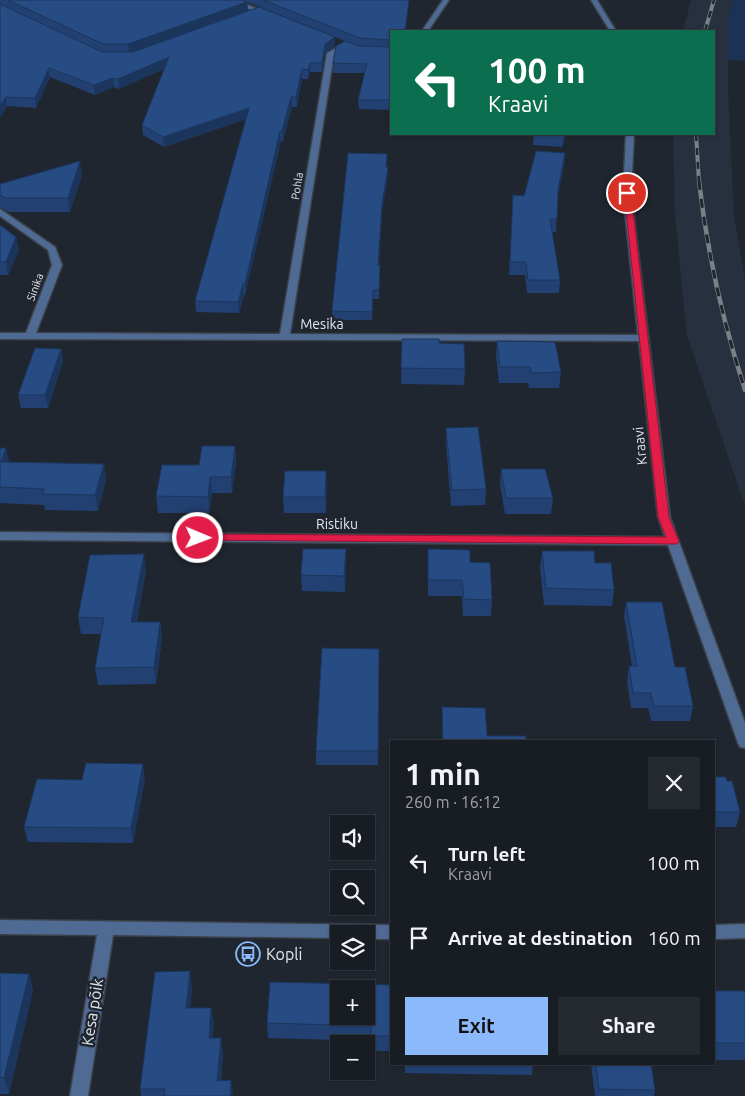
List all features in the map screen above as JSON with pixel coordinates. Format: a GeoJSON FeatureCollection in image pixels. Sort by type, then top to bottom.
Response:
{"type":"FeatureCollection","features":[{"type":"Feature","properties":{"kind":"street"},"geometry":{"type":"LineString","coordinates":[[231,0],[277,18]]}},
{"type":"Feature","properties":{"kind":"street"},"geometry":{"type":"LineString","coordinates":[[426,30],[446,0]]}},
{"type":"Feature","properties":{"kind":"street"},"geometry":{"type":"LineString","coordinates":[[594,0],[612,30]]}},
{"type":"Feature","properties":{"kind":"street"},"geometry":{"type":"LineString","coordinates":[[251,15],[260,12]]}},
{"type":"Feature","properties":{"kind":"street","name":"Pohla"},"geometry":{"type":"LineString","coordinates":[[284,338],[331,53],[344,45]]}},
{"type":"Feature","properties":{"kind":"street","name":"Kraavi"},"geometry":{"type":"LineString","coordinates":[[630,135],[627,193],[664,517],[745,743]]}},
{"type":"Feature","properties":{"kind":"street","name":"Sinika"},"geometry":{"type":"LineString","coordinates":[[0,212],[52,249],[57,265],[30,336]]}},
{"type":"Feature","properties":{"kind":"street","name":"Mesika"},"geometry":{"type":"LineString","coordinates":[[0,336],[643,338]]}},
{"type":"Feature","properties":{"kind":"street","name":"Ristiku"},"geometry":{"type":"LineString","coordinates":[[0,536],[674,541]]}},
{"type":"Feature","properties":{"kind":"street"},"geometry":{"type":"LineString","coordinates":[[0,927],[390,932]]}},
{"type":"Feature","properties":{"kind":"street","name":"Kesa põik"},"geometry":{"type":"LineString","coordinates":[[79,1096],[106,928]]}},
{"type":"Feature","properties":{"kind":"street"},"geometry":{"type":"LineString","coordinates":[[715,932],[745,931]]}},
{"type":"Feature","properties":{"kind":"shaded area"},"geometry":{"type":"Polygon","coordinates":[[[691,0],[734,0],[728,16],[728,91],[734,216],[745,278],[745,506],[687,336],[675,215],[673,135],[715,135],[715,30],[683,30],[691,0]]]}},
{"type":"Feature","properties":{"kind":"shaded area"},"geometry":{"type":"Polygon","coordinates":[[[734,0],[745,0],[745,61],[728,60],[728,16],[734,0]]]}},
{"type":"Feature","properties":{"kind":"building"},"geometry":{"type":"Polygon","coordinates":[[[8,0],[243,0],[247,2],[128,44],[103,44],[8,0]]]}},
{"type":"Feature","properties":{"kind":"building"},"geometry":{"type":"Polygon","coordinates":[[[263,0],[409,0],[405,30],[390,30],[390,40],[360,38],[263,0]]]}},
{"type":"Feature","properties":{"kind":"building"},"geometry":{"type":"Polygon","coordinates":[[[0,4],[102,52],[133,52],[259,7],[335,37],[325,44],[322,63],[310,63],[308,70],[302,69],[296,97],[291,97],[282,131],[280,131],[245,284],[243,284],[238,302],[195,301],[249,108],[163,137],[142,125],[169,57],[118,79],[113,78],[94,85],[49,68],[35,98],[6,97],[0,106],[0,4]]]}},
{"type":"Feature","properties":{"kind":"building"},"geometry":{"type":"Polygon","coordinates":[[[345,41],[359,46],[390,47],[390,100],[358,100],[367,64],[333,63],[336,46],[345,41]]]}},
{"type":"Feature","properties":{"kind":"building"},"geometry":{"type":"Polygon","coordinates":[[[536,151],[565,153],[558,190],[557,219],[550,219],[560,280],[528,280],[526,262],[510,262],[513,195],[524,196],[536,151]]]}},
{"type":"Feature","properties":{"kind":"building"},"geometry":{"type":"Polygon","coordinates":[[[348,153],[387,154],[386,167],[388,167],[382,204],[378,265],[380,265],[379,290],[373,290],[372,312],[332,311],[348,153]]]}},
{"type":"Feature","properties":{"kind":"building"},"geometry":{"type":"Polygon","coordinates":[[[80,161],[68,198],[6,198],[0,195],[0,184],[80,161]]]}},
{"type":"Feature","properties":{"kind":"building"},"geometry":{"type":"Polygon","coordinates":[[[0,225],[16,237],[6,262],[0,262],[0,225]]]}},
{"type":"Feature","properties":{"kind":"building"},"geometry":{"type":"Polygon","coordinates":[[[402,339],[439,339],[439,343],[464,344],[465,369],[401,368],[402,339]]]}},
{"type":"Feature","properties":{"kind":"building"},"geometry":{"type":"Polygon","coordinates":[[[497,341],[555,342],[561,372],[531,373],[530,367],[500,367],[497,341]]]}},
{"type":"Feature","properties":{"kind":"building"},"geometry":{"type":"Polygon","coordinates":[[[35,348],[61,349],[45,395],[18,395],[35,348]]]}},
{"type":"Feature","properties":{"kind":"building"},"geometry":{"type":"Polygon","coordinates":[[[478,427],[486,489],[452,490],[446,428],[478,427]]]}},
{"type":"Feature","properties":{"kind":"building"},"geometry":{"type":"Polygon","coordinates":[[[202,446],[235,446],[231,477],[210,477],[208,497],[156,496],[162,465],[199,465],[202,446]]]}},
{"type":"Feature","properties":{"kind":"building"},"geometry":{"type":"Polygon","coordinates":[[[0,448],[6,448],[1,462],[104,464],[95,495],[42,494],[44,489],[0,487],[0,448]]]}},
{"type":"Feature","properties":{"kind":"building"},"geometry":{"type":"Polygon","coordinates":[[[501,469],[545,469],[553,498],[506,498],[501,469]]]}},
{"type":"Feature","properties":{"kind":"building"},"geometry":{"type":"Polygon","coordinates":[[[285,471],[326,471],[325,497],[283,497],[285,471]]]}},
{"type":"Feature","properties":{"kind":"building"},"geometry":{"type":"Polygon","coordinates":[[[303,549],[346,549],[344,576],[301,575],[303,549]]]}},
{"type":"Feature","properties":{"kind":"building"},"geometry":{"type":"Polygon","coordinates":[[[428,549],[470,550],[470,562],[490,563],[492,600],[464,599],[462,580],[428,580],[428,549]]]}},
{"type":"Feature","properties":{"kind":"building"},"geometry":{"type":"Polygon","coordinates":[[[542,551],[594,551],[595,563],[611,563],[614,590],[546,588],[542,551]]]}},
{"type":"Feature","properties":{"kind":"building"},"geometry":{"type":"Polygon","coordinates":[[[144,554],[131,622],[160,622],[154,667],[95,668],[104,618],[78,617],[90,555],[144,554]]]}},
{"type":"Feature","properties":{"kind":"building"},"geometry":{"type":"Polygon","coordinates":[[[626,602],[662,602],[675,667],[685,667],[693,706],[654,706],[651,693],[633,693],[629,666],[637,666],[626,602]]]}},
{"type":"Feature","properties":{"kind":"building"},"geometry":{"type":"Polygon","coordinates":[[[322,648],[379,649],[378,751],[316,751],[322,648]]]}},
{"type":"Feature","properties":{"kind":"building"},"geometry":{"type":"Polygon","coordinates":[[[442,707],[485,708],[487,736],[526,736],[526,740],[443,740],[442,707]]]}},
{"type":"Feature","properties":{"kind":"building"},"geometry":{"type":"Polygon","coordinates":[[[86,763],[143,764],[131,828],[24,827],[37,779],[82,780],[86,763]]]}},
{"type":"Feature","properties":{"kind":"building"},"geometry":{"type":"Polygon","coordinates":[[[715,777],[726,777],[727,781],[732,781],[740,812],[715,812],[715,777]]]}},
{"type":"Feature","properties":{"kind":"building"},"geometry":{"type":"Polygon","coordinates":[[[190,971],[186,1008],[211,1008],[209,1038],[221,1038],[217,1081],[231,1080],[230,1096],[164,1096],[165,1089],[140,1089],[155,972],[190,971]]]}},
{"type":"Feature","properties":{"kind":"building"},"geometry":{"type":"Polygon","coordinates":[[[0,973],[29,974],[4,1078],[0,1077],[0,973]]]}},
{"type":"Feature","properties":{"kind":"building"},"geometry":{"type":"Polygon","coordinates":[[[270,982],[330,983],[330,1025],[267,1023],[270,982]]]}},
{"type":"Feature","properties":{"kind":"building"},"geometry":{"type":"Polygon","coordinates":[[[375,985],[390,985],[390,1036],[371,1035],[371,1026],[336,1025],[375,1025],[375,985]]]}},
{"type":"Feature","properties":{"kind":"building"},"geometry":{"type":"Polygon","coordinates":[[[715,991],[745,991],[745,1043],[715,1043],[715,991]]]}},
{"type":"Feature","properties":{"kind":"building"},"geometry":{"type":"Polygon","coordinates":[[[596,1065],[651,1065],[655,1090],[599,1089],[596,1065]]]}},
{"type":"Feature","properties":{"kind":"railway"},"geometry":{"type":"LineString","coordinates":[[705,30],[714,0]]}},
{"type":"Feature","properties":{"kind":"railway"},"geometry":{"type":"LineString","coordinates":[[696,135],[699,182]]}},
{"type":"Feature","properties":{"kind":"railway"},"geometry":{"type":"LineString","coordinates":[[699,181],[706,234],[717,287],[745,390]]}},
{"type":"Feature","properties":{"kind":"place","name":"Kopli"},"geometry":{"type":"Point","coordinates":[248,954]}},
{"type":"Feature","properties":{"kind":"route"},"geometry":{"type":"LineString","coordinates":[[198,538],[674,541],[664,517],[627,193]]}}]}
